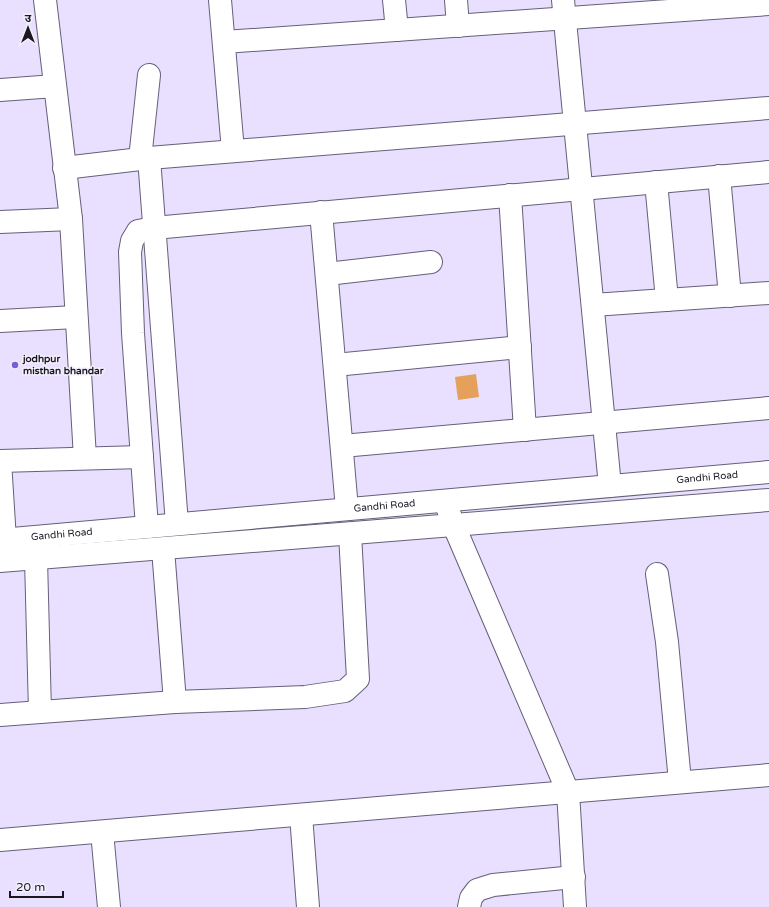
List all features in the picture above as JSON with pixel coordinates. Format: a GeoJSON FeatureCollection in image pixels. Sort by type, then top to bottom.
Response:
{"type":"FeatureCollection","features":[{"type":"Feature","properties":{"kind":"street"},"geometry":{"type":"LineString","coordinates":[[44,0],[71,219],[85,458]]}},
{"type":"Feature","properties":{"kind":"street"},"geometry":{"type":"LineString","coordinates":[[220,0],[232,151]]}},
{"type":"Feature","properties":{"kind":"street"},"geometry":{"type":"LineString","coordinates":[[394,0],[397,30]]}},
{"type":"Feature","properties":{"kind":"street"},"geometry":{"type":"LineString","coordinates":[[456,0],[458,26]]}},
{"type":"Feature","properties":{"kind":"street"},"geometry":{"type":"LineString","coordinates":[[224,42],[458,26],[564,9],[769,4]]}},
{"type":"Feature","properties":{"kind":"street"},"geometry":{"type":"LineString","coordinates":[[564,9],[610,486]]}},
{"type":"Feature","properties":{"kind":"street"},"geometry":{"type":"LineString","coordinates":[[149,75],[145,158],[154,228],[177,524]]}},
{"type":"Feature","properties":{"kind":"street"},"geometry":{"type":"LineString","coordinates":[[0,90],[54,86]]}},
{"type":"Feature","properties":{"kind":"street"},"geometry":{"type":"LineString","coordinates":[[64,168],[145,158],[769,108]]}},
{"type":"Feature","properties":{"kind":"street"},"geometry":{"type":"LineString","coordinates":[[147,527],[133,333],[130,252],[132,241],[138,231],[142,229],[321,212],[769,172]]}},
{"type":"Feature","properties":{"kind":"street"},"geometry":{"type":"LineString","coordinates":[[719,176],[730,296]]}},
{"type":"Feature","properties":{"kind":"street"},"geometry":{"type":"LineString","coordinates":[[656,182],[667,300]]}},
{"type":"Feature","properties":{"kind":"street"},"geometry":{"type":"LineString","coordinates":[[510,195],[525,430]]}},
{"type":"Feature","properties":{"kind":"street"},"geometry":{"type":"LineString","coordinates":[[321,212],[347,509]]}},
{"type":"Feature","properties":{"kind":"street"},"geometry":{"type":"LineString","coordinates":[[0,222],[71,219]]}},
{"type":"Feature","properties":{"kind":"street"},"geometry":{"type":"LineString","coordinates":[[327,274],[431,262]]}},
{"type":"Feature","properties":{"kind":"street"},"geometry":{"type":"LineString","coordinates":[[592,305],[769,293]]}},
{"type":"Feature","properties":{"kind":"street"},"geometry":{"type":"LineString","coordinates":[[0,321],[76,317]]}},
{"type":"Feature","properties":{"kind":"street"},"geometry":{"type":"LineString","coordinates":[[335,365],[520,347]]}},
{"type":"Feature","properties":{"kind":"street"},"geometry":{"type":"LineString","coordinates":[[342,446],[769,408]]}},
{"type":"Feature","properties":{"kind":"street"},"geometry":{"type":"LineString","coordinates":[[2,540],[0,461],[142,457]]}},
{"type":"Feature","properties":{"kind":"street","name":"Gandhi Road"},"geometry":{"type":"LineString","coordinates":[[2,540],[769,472]]}},
{"type":"Feature","properties":{"kind":"street"},"geometry":{"type":"LineString","coordinates":[[445,500],[454,526],[568,792],[575,907]]}},
{"type":"Feature","properties":{"kind":"street"},"geometry":{"type":"LineString","coordinates":[[0,562],[769,500]]}},
{"type":"Feature","properties":{"kind":"street"},"geometry":{"type":"LineString","coordinates":[[0,715],[175,702],[306,697],[345,691],[358,680],[350,534]]}},
{"type":"Feature","properties":{"kind":"street"},"geometry":{"type":"LineString","coordinates":[[162,549],[175,702]]}},
{"type":"Feature","properties":{"kind":"street"},"geometry":{"type":"LineString","coordinates":[[36,559],[40,712]]}},
{"type":"Feature","properties":{"kind":"street"},"geometry":{"type":"LineString","coordinates":[[657,574],[667,642],[680,782]]}},
{"type":"Feature","properties":{"kind":"street"},"geometry":{"type":"LineString","coordinates":[[0,840],[769,774]]}},
{"type":"Feature","properties":{"kind":"street"},"geometry":{"type":"LineString","coordinates":[[301,815],[308,907]]}},
{"type":"Feature","properties":{"kind":"street"},"geometry":{"type":"LineString","coordinates":[[102,832],[109,907]]}},
{"type":"Feature","properties":{"kind":"street"},"geometry":{"type":"LineString","coordinates":[[469,907],[471,898],[476,890],[493,884],[574,877]]}},
{"type":"Feature","properties":{"kind":"building"},"geometry":{"type":"Polygon","coordinates":[[[476,374],[479,397],[458,400],[455,377],[476,374]]]}},
{"type":"Feature","properties":{"kind":"place","name":"jodhpur misthan bhandar"},"geometry":{"type":"Point","coordinates":[15,365]}}]}
